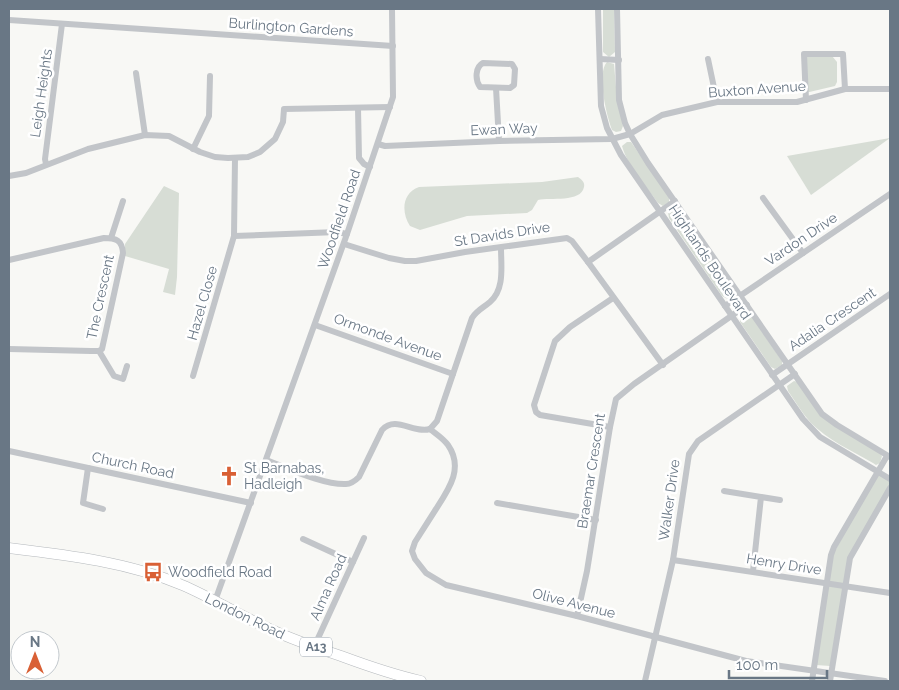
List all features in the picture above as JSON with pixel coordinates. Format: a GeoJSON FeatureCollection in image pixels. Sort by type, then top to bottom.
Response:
{"type":"FeatureCollection","features":[{"type":"Feature","properties":{"kind":"main road","name":"London Road"},"geometry":{"type":"LineString","coordinates":[[9,548],[101,562],[143,571],[182,585],[269,629],[314,647],[383,671],[421,681]]}},
{"type":"Feature","properties":{"kind":"street","name":"Woodfield Road"},"geometry":{"type":"LineString","coordinates":[[215,601],[344,244],[393,97],[392,9]]}},
{"type":"Feature","properties":{"kind":"street","name":"Highlands Boulevard"},"geometry":{"type":"LineString","coordinates":[[598,9],[601,106],[612,140],[803,419],[820,437],[890,479]]}},
{"type":"Feature","properties":{"kind":"street","name":"Highlands Boulevard"},"geometry":{"type":"LineString","coordinates":[[618,9],[619,100],[630,134],[822,414],[889,456]]}},
{"type":"Feature","properties":{"kind":"street","name":"Burlington Gardens"},"geometry":{"type":"LineString","coordinates":[[9,20],[393,46]]}},
{"type":"Feature","properties":{"kind":"street","name":"Leigh Heights"},"geometry":{"type":"LineString","coordinates":[[46,164],[45,159],[62,24]]}},
{"type":"Feature","properties":{"kind":"street"},"geometry":{"type":"LineString","coordinates":[[806,100],[804,54],[843,54],[845,89]]}},
{"type":"Feature","properties":{"kind":"street"},"geometry":{"type":"LineString","coordinates":[[600,59],[619,60]]}},
{"type":"Feature","properties":{"kind":"street"},"geometry":{"type":"LineString","coordinates":[[708,59],[717,102]]}},
{"type":"Feature","properties":{"kind":"street"},"geometry":{"type":"LineString","coordinates":[[483,63],[512,64],[515,69],[514,85],[510,88],[496,88],[481,88],[479,86],[477,83],[477,67],[483,63]]}},
{"type":"Feature","properties":{"kind":"street"},"geometry":{"type":"LineString","coordinates":[[136,73],[145,135]]}},
{"type":"Feature","properties":{"kind":"street"},"geometry":{"type":"LineString","coordinates":[[193,148],[208,116],[210,76]]}},
{"type":"Feature","properties":{"kind":"street"},"geometry":{"type":"LineString","coordinates":[[496,88],[499,141]]}},
{"type":"Feature","properties":{"kind":"street","name":"Buxton Avenue"},"geometry":{"type":"LineString","coordinates":[[630,134],[662,115],[717,102],[798,102],[845,89],[890,89]]}},
{"type":"Feature","properties":{"kind":"street"},"geometry":{"type":"LineString","coordinates":[[9,176],[26,173],[88,149],[145,135],[169,136],[193,148],[216,156],[235,158],[254,155],[270,144],[281,128],[284,109],[390,107]]}},
{"type":"Feature","properties":{"kind":"street"},"geometry":{"type":"LineString","coordinates":[[358,108],[359,158],[370,167]]}},
{"type":"Feature","properties":{"kind":"street","name":"Ewan Way"},"geometry":{"type":"LineString","coordinates":[[378,144],[385,146],[499,141],[612,140],[630,134]]}},
{"type":"Feature","properties":{"kind":"street","name":"Hazel Close"},"geometry":{"type":"LineString","coordinates":[[193,376],[234,236],[235,158]]}},
{"type":"Feature","properties":{"kind":"street","name":"Vardon Drive"},"geometry":{"type":"LineString","coordinates":[[725,306],[890,194]]}},
{"type":"Feature","properties":{"kind":"street"},"geometry":{"type":"LineString","coordinates":[[763,198],[803,252]]}},
{"type":"Feature","properties":{"kind":"street"},"geometry":{"type":"LineString","coordinates":[[111,238],[123,201]]}},
{"type":"Feature","properties":{"kind":"street"},"geometry":{"type":"LineString","coordinates":[[588,262],[675,201]]}},
{"type":"Feature","properties":{"kind":"street"},"geometry":{"type":"LineString","coordinates":[[234,236],[337,232],[347,234]]}},
{"type":"Feature","properties":{"kind":"street","name":"St Davids Drive"},"geometry":{"type":"LineString","coordinates":[[344,244],[405,261],[422,260],[563,237],[572,241],[663,365]]}},
{"type":"Feature","properties":{"kind":"street","name":"The Crescent"},"geometry":{"type":"LineString","coordinates":[[9,260],[104,238],[116,239],[121,242],[123,252],[100,351],[9,349]]}},
{"type":"Feature","properties":{"kind":"street"},"geometry":{"type":"LineString","coordinates":[[266,460],[315,478],[348,484],[359,477],[382,430],[386,426],[394,423],[420,430],[430,429],[437,421],[472,318],[500,290],[501,248]]}},
{"type":"Feature","properties":{"kind":"street","name":"Adalia Crescent"},"geometry":{"type":"LineString","coordinates":[[772,375],[890,294]]}},
{"type":"Feature","properties":{"kind":"street"},"geometry":{"type":"LineString","coordinates":[[610,427],[540,415],[536,412],[534,405],[555,341],[570,327],[613,298]]}},
{"type":"Feature","properties":{"kind":"street","name":"Braemar Crescent"},"geometry":{"type":"LineString","coordinates":[[577,616],[588,571],[614,404],[620,394],[747,305]]}},
{"type":"Feature","properties":{"kind":"street","name":"Ormonde Avenue"},"geometry":{"type":"LineString","coordinates":[[315,324],[453,374]]}},
{"type":"Feature","properties":{"kind":"street"},"geometry":{"type":"LineString","coordinates":[[100,351],[114,376],[123,379],[127,366]]}},
{"type":"Feature","properties":{"kind":"street","name":"Walker Drive"},"geometry":{"type":"LineString","coordinates":[[645,681],[673,560],[686,464],[693,446],[795,374]]}},
{"type":"Feature","properties":{"kind":"street","name":"Olive Avenue"},"geometry":{"type":"LineString","coordinates":[[430,429],[448,444],[453,454],[455,470],[450,486],[413,547],[413,556],[421,568],[446,585],[656,636],[746,661],[885,681]]}},
{"type":"Feature","properties":{"kind":"street","name":"Church Road"},"geometry":{"type":"LineString","coordinates":[[9,451],[251,503]]}},
{"type":"Feature","properties":{"kind":"street"},"geometry":{"type":"LineString","coordinates":[[812,681],[829,564],[834,547],[889,456]]}},
{"type":"Feature","properties":{"kind":"street"},"geometry":{"type":"LineString","coordinates":[[88,468],[83,503],[103,509]]}},
{"type":"Feature","properties":{"kind":"street"},"geometry":{"type":"LineString","coordinates":[[830,681],[850,558],[890,488]]}},
{"type":"Feature","properties":{"kind":"street"},"geometry":{"type":"LineString","coordinates":[[724,491],[780,500]]}},
{"type":"Feature","properties":{"kind":"street"},"geometry":{"type":"LineString","coordinates":[[753,571],[761,497]]}},
{"type":"Feature","properties":{"kind":"street"},"geometry":{"type":"LineString","coordinates":[[497,503],[596,520]]}},
{"type":"Feature","properties":{"kind":"street","name":"Alma Road"},"geometry":{"type":"LineString","coordinates":[[314,647],[364,538]]}},
{"type":"Feature","properties":{"kind":"street"},"geometry":{"type":"LineString","coordinates":[[304,539],[353,562]]}},
{"type":"Feature","properties":{"kind":"street","name":"Henry Drive"},"geometry":{"type":"LineString","coordinates":[[673,560],[890,593]]}},
{"type":"Feature","properties":{"kind":"shaded area"},"geometry":{"type":"Polygon","coordinates":[[[603,9],[614,9],[615,52],[609,57],[603,52],[603,9]]]}},
{"type":"Feature","properties":{"kind":"shaded area"},"geometry":{"type":"Polygon","coordinates":[[[832,56],[837,62],[837,82],[835,86],[805,93],[806,57],[832,56]]]}},
{"type":"Feature","properties":{"kind":"shaded area"},"geometry":{"type":"Polygon","coordinates":[[[607,62],[614,64],[623,126],[621,131],[616,132],[612,130],[602,85],[602,76],[607,62]]]}},
{"type":"Feature","properties":{"kind":"shaded area"},"geometry":{"type":"Polygon","coordinates":[[[890,138],[811,195],[787,156],[890,138]]]}},
{"type":"Feature","properties":{"kind":"shaded area"},"geometry":{"type":"Polygon","coordinates":[[[627,142],[631,142],[669,197],[669,202],[663,206],[658,203],[628,161],[622,146],[627,142]]]}},
{"type":"Feature","properties":{"kind":"shaded area"},"geometry":{"type":"Polygon","coordinates":[[[578,177],[583,181],[584,187],[582,192],[571,197],[538,200],[532,210],[527,213],[467,216],[420,230],[410,226],[405,215],[406,198],[413,190],[419,187],[542,182],[578,177]]]}},
{"type":"Feature","properties":{"kind":"shaded area"},"geometry":{"type":"Polygon","coordinates":[[[164,186],[179,193],[175,295],[163,292],[169,269],[125,256],[125,244],[164,186]]]}},
{"type":"Feature","properties":{"kind":"shaded area"},"geometry":{"type":"Polygon","coordinates":[[[672,208],[679,211],[735,291],[734,297],[728,299],[722,296],[669,218],[668,212],[672,208]]]}},
{"type":"Feature","properties":{"kind":"shaded area"},"geometry":{"type":"Polygon","coordinates":[[[746,312],[750,314],[782,361],[782,365],[775,369],[771,367],[740,322],[740,315],[746,312]]]}},
{"type":"Feature","properties":{"kind":"shaded area"},"geometry":{"type":"Polygon","coordinates":[[[794,381],[798,382],[819,414],[880,453],[882,456],[880,463],[876,465],[840,445],[811,423],[788,391],[787,386],[794,381]]]}},
{"type":"Feature","properties":{"kind":"shaded area"},"geometry":{"type":"Polygon","coordinates":[[[879,472],[890,478],[890,486],[853,551],[830,666],[816,665],[832,556],[879,472]]]}},
{"type":"Feature","properties":{"kind":"place","name":"St Barnabas, Hadleigh"},"geometry":{"type":"Point","coordinates":[229,476]}},
{"type":"Feature","properties":{"kind":"place","name":"Woodfield Road"},"geometry":{"type":"Point","coordinates":[153,572]}}]}
